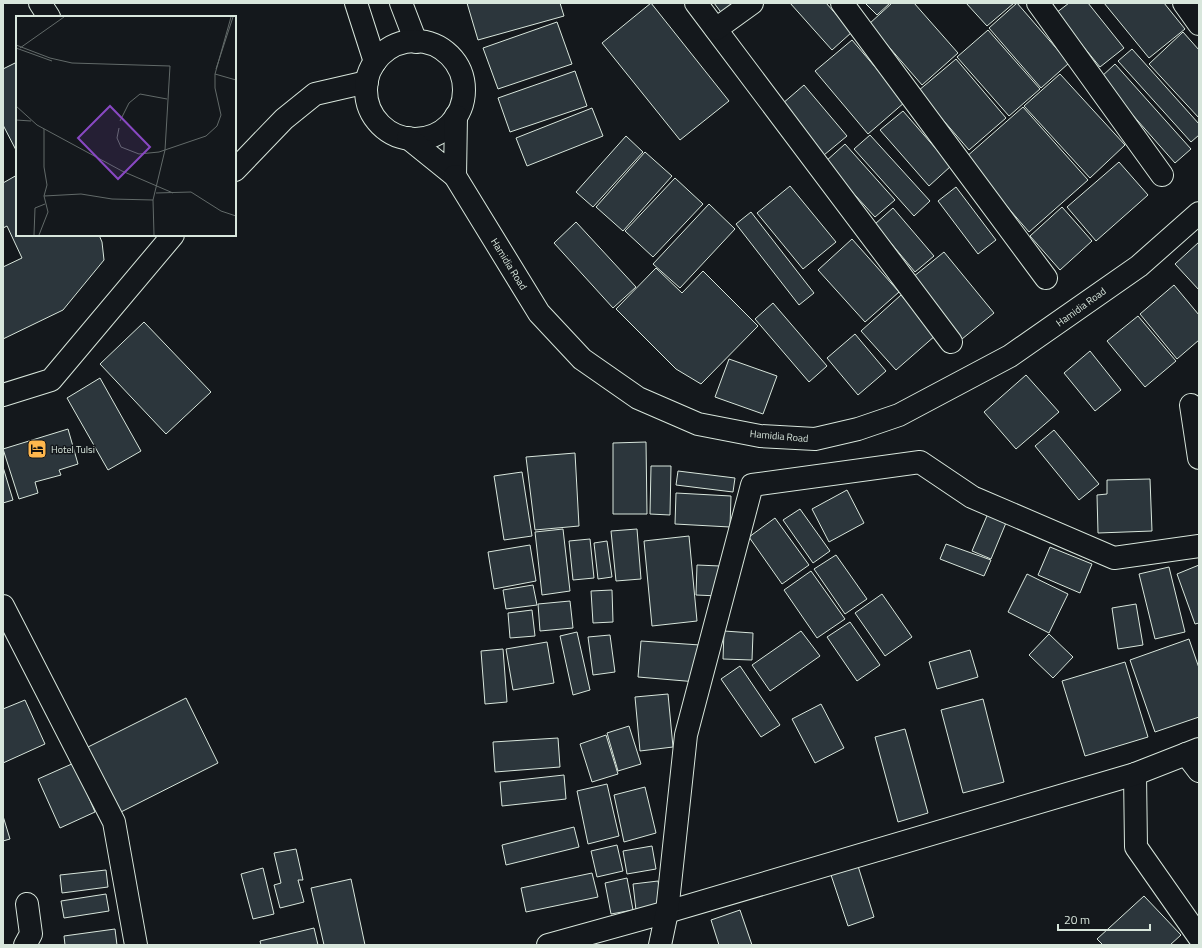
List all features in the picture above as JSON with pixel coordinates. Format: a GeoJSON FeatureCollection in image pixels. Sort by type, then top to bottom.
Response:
{"type":"FeatureCollection","features":[{"type":"Feature","properties":{"kind":"street"},"geometry":{"type":"LineString","coordinates":[[40,3],[48,16]]}},
{"type":"Feature","properties":{"kind":"street"},"geometry":{"type":"LineString","coordinates":[[356,3],[375,62]]}},
{"type":"Feature","properties":{"kind":"street"},"geometry":{"type":"LineString","coordinates":[[401,3],[416,42]]}},
{"type":"Feature","properties":{"kind":"street"},"geometry":{"type":"LineString","coordinates":[[696,3],[952,342]]}},
{"type":"Feature","properties":{"kind":"street"},"geometry":{"type":"LineString","coordinates":[[716,30],[752,3]]}},
{"type":"Feature","properties":{"kind":"street"},"geometry":{"type":"LineString","coordinates":[[842,3],[1046,278]]}},
{"type":"Feature","properties":{"kind":"street"},"geometry":{"type":"LineString","coordinates":[[1184,3],[1199,24]]}},
{"type":"Feature","properties":{"kind":"street"},"geometry":{"type":"LineString","coordinates":[[1039,4],[1162,175]]}},
{"type":"Feature","properties":{"kind":"street"},"geometry":{"type":"LineString","coordinates":[[428,42],[442,49],[453,59],[461,72],[464,87],[462,102],[456,116],[446,128],[433,136],[418,139],[408,138],[389,132],[379,123],[371,112],[366,99],[369,72],[375,62],[387,50],[399,44],[428,42]]}},
{"type":"Feature","properties":{"kind":"street"},"geometry":{"type":"LineString","coordinates":[[236,169],[284,119],[315,94],[367,82]]}},
{"type":"Feature","properties":{"kind":"street"},"geometry":{"type":"LineString","coordinates":[[455,176],[456,116]]}},
{"type":"Feature","properties":{"kind":"street"},"geometry":{"type":"LineString","coordinates":[[408,138],[455,176]]}},
{"type":"Feature","properties":{"kind":"street","name":"Hamidia Road"},"geometry":{"type":"LineString","coordinates":[[455,176],[539,313],[582,359],[638,398],[698,424],[760,436],[815,439],[858,429],[899,415],[1010,356],[1139,266],[1199,213]]}},
{"type":"Feature","properties":{"kind":"street"},"geometry":{"type":"LineString","coordinates":[[3,395],[51,380],[172,236]]}},
{"type":"Feature","properties":{"kind":"street"},"geometry":{"type":"LineString","coordinates":[[1191,405],[1199,458]]}},
{"type":"Feature","properties":{"kind":"street"},"geometry":{"type":"LineString","coordinates":[[660,945],[667,912],[686,735],[752,485],[920,462],[972,497],[1114,558],[1199,546]]}},
{"type":"Feature","properties":{"kind":"street"},"geometry":{"type":"LineString","coordinates":[[3,606],[114,822],[136,945]]}},
{"type":"Feature","properties":{"kind":"street"},"geometry":{"type":"LineString","coordinates":[[548,945],[667,912],[1134,774],[1195,758]]}},
{"type":"Feature","properties":{"kind":"street"},"geometry":{"type":"LineString","coordinates":[[1134,774],[1136,847],[1199,937]]}},
{"type":"Feature","properties":{"kind":"street"},"geometry":{"type":"LineString","coordinates":[[25,945],[31,934],[27,904]]}},
{"type":"Feature","properties":{"kind":"building"},"geometry":{"type":"Polygon","coordinates":[[[467,3],[560,3],[564,16],[478,40],[467,3]]]}},
{"type":"Feature","properties":{"kind":"building"},"geometry":{"type":"Polygon","coordinates":[[[651,3],[729,101],[680,140],[602,43],[651,3]]]}},
{"type":"Feature","properties":{"kind":"building"},"geometry":{"type":"Polygon","coordinates":[[[714,3],[738,3],[723,15],[714,3]]]}},
{"type":"Feature","properties":{"kind":"building"},"geometry":{"type":"Polygon","coordinates":[[[790,3],[826,3],[852,32],[832,50],[790,3]]]}},
{"type":"Feature","properties":{"kind":"building"},"geometry":{"type":"Polygon","coordinates":[[[865,3],[890,3],[877,15],[865,3]]]}},
{"type":"Feature","properties":{"kind":"building"},"geometry":{"type":"Polygon","coordinates":[[[892,3],[914,3],[958,53],[922,85],[869,24],[892,3]]]}},
{"type":"Feature","properties":{"kind":"building"},"geometry":{"type":"Polygon","coordinates":[[[966,3],[1014,3],[987,26],[966,3]]]}},
{"type":"Feature","properties":{"kind":"building"},"geometry":{"type":"Polygon","coordinates":[[[1017,3],[1069,63],[1041,88],[989,28],[1017,3]]]}},
{"type":"Feature","properties":{"kind":"building"},"geometry":{"type":"Polygon","coordinates":[[[1069,3],[1088,3],[1124,48],[1100,67],[1056,13],[1069,3]]]}},
{"type":"Feature","properties":{"kind":"building"},"geometry":{"type":"Polygon","coordinates":[[[1104,3],[1164,3],[1185,29],[1149,58],[1104,3]]]}},
{"type":"Feature","properties":{"kind":"building"},"geometry":{"type":"Polygon","coordinates":[[[557,22],[572,64],[498,89],[483,48],[557,22]]]}},
{"type":"Feature","properties":{"kind":"building"},"geometry":{"type":"Polygon","coordinates":[[[988,30],[1040,89],[1009,116],[957,57],[988,30]]]}},
{"type":"Feature","properties":{"kind":"building"},"geometry":{"type":"Polygon","coordinates":[[[1183,32],[1199,50],[1199,118],[1149,64],[1183,32]]]}},
{"type":"Feature","properties":{"kind":"building"},"geometry":{"type":"Polygon","coordinates":[[[852,40],[905,102],[868,134],[815,71],[852,40]]]}},
{"type":"Feature","properties":{"kind":"building"},"geometry":{"type":"Polygon","coordinates":[[[1132,49],[1199,124],[1199,135],[1191,142],[1118,61],[1132,49]]]}},
{"type":"Feature","properties":{"kind":"building"},"geometry":{"type":"Polygon","coordinates":[[[956,59],[1006,118],[969,150],[918,91],[956,59]]]}},
{"type":"Feature","properties":{"kind":"building"},"geometry":{"type":"Polygon","coordinates":[[[15,63],[16,64],[16,150],[3,125],[3,69],[15,63]]]}},
{"type":"Feature","properties":{"kind":"building"},"geometry":{"type":"Polygon","coordinates":[[[1115,64],[1191,149],[1175,163],[1100,78],[1115,64]]]}},
{"type":"Feature","properties":{"kind":"building"},"geometry":{"type":"Polygon","coordinates":[[[575,71],[587,106],[510,132],[498,98],[575,71]]]}},
{"type":"Feature","properties":{"kind":"building"},"geometry":{"type":"Polygon","coordinates":[[[1060,74],[1125,145],[1090,178],[1024,106],[1060,74]]]}},
{"type":"Feature","properties":{"kind":"building"},"geometry":{"type":"Polygon","coordinates":[[[804,85],[847,136],[824,155],[782,104],[804,85]]]}},
{"type":"Feature","properties":{"kind":"building"},"geometry":{"type":"Polygon","coordinates":[[[1023,107],[1088,180],[1029,232],[965,158],[1023,107]]]}},
{"type":"Feature","properties":{"kind":"building"},"geometry":{"type":"Polygon","coordinates":[[[592,108],[603,136],[527,166],[516,138],[592,108]]]}},
{"type":"Feature","properties":{"kind":"building"},"geometry":{"type":"Polygon","coordinates":[[[903,111],[951,166],[929,186],[880,130],[903,111]]]}},
{"type":"Feature","properties":{"kind":"building"},"geometry":{"type":"Polygon","coordinates":[[[870,135],[930,201],[914,216],[854,149],[870,135]]]}},
{"type":"Feature","properties":{"kind":"building"},"geometry":{"type":"Polygon","coordinates":[[[626,136],[643,152],[593,207],[576,192],[626,136]]]}},
{"type":"Feature","properties":{"kind":"building"},"geometry":{"type":"Polygon","coordinates":[[[845,144],[895,200],[875,217],[825,162],[845,144]]]}},
{"type":"Feature","properties":{"kind":"building"},"geometry":{"type":"Polygon","coordinates":[[[645,152],[672,176],[623,231],[596,207],[645,152]]]}},
{"type":"Feature","properties":{"kind":"building"},"geometry":{"type":"Polygon","coordinates":[[[1119,162],[1148,195],[1096,241],[1067,207],[1119,162]]]}},
{"type":"Feature","properties":{"kind":"building"},"geometry":{"type":"Polygon","coordinates":[[[16,176],[16,236],[99,236],[102,242],[104,260],[63,310],[3,339],[3,267],[22,258],[7,226],[3,228],[3,183],[16,176]]]}},
{"type":"Feature","properties":{"kind":"building"},"geometry":{"type":"Polygon","coordinates":[[[675,178],[703,204],[653,257],[625,231],[675,178]]]}},
{"type":"Feature","properties":{"kind":"building"},"geometry":{"type":"Polygon","coordinates":[[[790,186],[836,242],[803,269],[757,213],[790,186]]]}},
{"type":"Feature","properties":{"kind":"building"},"geometry":{"type":"Polygon","coordinates":[[[956,187],[996,240],[978,254],[938,201],[956,187]]]}},
{"type":"Feature","properties":{"kind":"building"},"geometry":{"type":"Polygon","coordinates":[[[709,204],[735,229],[680,288],[653,264],[709,204]]]}},
{"type":"Feature","properties":{"kind":"building"},"geometry":{"type":"Polygon","coordinates":[[[1062,207],[1092,241],[1060,270],[1030,236],[1062,207]]]}},
{"type":"Feature","properties":{"kind":"building"},"geometry":{"type":"Polygon","coordinates":[[[893,208],[934,256],[915,272],[875,224],[893,208]]]}},
{"type":"Feature","properties":{"kind":"building"},"geometry":{"type":"Polygon","coordinates":[[[751,212],[814,293],[799,305],[736,224],[751,212]]]}},
{"type":"Feature","properties":{"kind":"building"},"geometry":{"type":"Polygon","coordinates":[[[576,222],[636,287],[613,308],[554,243],[576,222]]]}},
{"type":"Feature","properties":{"kind":"building"},"geometry":{"type":"Polygon","coordinates":[[[852,239],[899,292],[865,322],[818,270],[852,239]]]}},
{"type":"Feature","properties":{"kind":"building"},"geometry":{"type":"Polygon","coordinates":[[[1199,242],[1199,290],[1175,264],[1199,242]]]}},
{"type":"Feature","properties":{"kind":"building"},"geometry":{"type":"Polygon","coordinates":[[[944,252],[994,313],[962,339],[913,277],[944,252]]]}},
{"type":"Feature","properties":{"kind":"building"},"geometry":{"type":"Polygon","coordinates":[[[656,268],[682,293],[703,271],[758,326],[701,384],[676,369],[616,309],[656,268]]]}},
{"type":"Feature","properties":{"kind":"building"},"geometry":{"type":"Polygon","coordinates":[[[1174,285],[1199,315],[1199,340],[1177,359],[1140,314],[1174,285]]]}},
{"type":"Feature","properties":{"kind":"building"},"geometry":{"type":"Polygon","coordinates":[[[901,295],[936,335],[896,370],[861,331],[901,295]]]}},
{"type":"Feature","properties":{"kind":"building"},"geometry":{"type":"Polygon","coordinates":[[[773,303],[827,366],[809,382],[755,319],[773,303]]]}},
{"type":"Feature","properties":{"kind":"building"},"geometry":{"type":"Polygon","coordinates":[[[1138,316],[1176,361],[1145,387],[1107,341],[1138,316]]]}},
{"type":"Feature","properties":{"kind":"building"},"geometry":{"type":"Polygon","coordinates":[[[144,322],[211,392],[166,434],[100,364],[144,322]]]}},
{"type":"Feature","properties":{"kind":"building"},"geometry":{"type":"Polygon","coordinates":[[[855,334],[886,371],[858,395],[827,358],[855,334]]]}},
{"type":"Feature","properties":{"kind":"building"},"geometry":{"type":"Polygon","coordinates":[[[1090,351],[1121,390],[1095,411],[1064,373],[1090,351]]]}},
{"type":"Feature","properties":{"kind":"building"},"geometry":{"type":"Polygon","coordinates":[[[729,359],[777,376],[763,414],[715,397],[729,359]]]}},
{"type":"Feature","properties":{"kind":"building"},"geometry":{"type":"Polygon","coordinates":[[[1026,375],[1059,412],[1016,449],[984,412],[1026,375]]]}},
{"type":"Feature","properties":{"kind":"building"},"geometry":{"type":"Polygon","coordinates":[[[100,378],[141,451],[108,470],[67,398],[100,378]]]}},
{"type":"Feature","properties":{"kind":"building"},"geometry":{"type":"Polygon","coordinates":[[[68,429],[78,464],[59,470],[61,475],[35,482],[38,493],[19,499],[3,449],[68,429]]]}},
{"type":"Feature","properties":{"kind":"building"},"geometry":{"type":"Polygon","coordinates":[[[1054,430],[1099,484],[1079,500],[1035,446],[1054,430]]]}},
{"type":"Feature","properties":{"kind":"building"},"geometry":{"type":"Polygon","coordinates":[[[646,442],[647,514],[613,514],[613,443],[646,442]]]}},
{"type":"Feature","properties":{"kind":"building"},"geometry":{"type":"Polygon","coordinates":[[[575,453],[579,526],[535,530],[526,457],[575,453]]]}},
{"type":"Feature","properties":{"kind":"building"},"geometry":{"type":"Polygon","coordinates":[[[651,466],[671,466],[670,515],[650,514],[651,466]]]}},
{"type":"Feature","properties":{"kind":"building"},"geometry":{"type":"Polygon","coordinates":[[[3,467],[13,500],[3,503],[3,467]]]}},
{"type":"Feature","properties":{"kind":"building"},"geometry":{"type":"Polygon","coordinates":[[[678,471],[735,478],[733,492],[676,485],[678,471]]]}},
{"type":"Feature","properties":{"kind":"building"},"geometry":{"type":"Polygon","coordinates":[[[522,472],[532,536],[504,540],[494,476],[522,472]]]}},
{"type":"Feature","properties":{"kind":"building"},"geometry":{"type":"Polygon","coordinates":[[[1150,479],[1152,531],[1098,533],[1097,495],[1107,494],[1107,480],[1150,479]]]}},
{"type":"Feature","properties":{"kind":"building"},"geometry":{"type":"Polygon","coordinates":[[[847,490],[864,523],[829,542],[812,509],[847,490]]]}},
{"type":"Feature","properties":{"kind":"building"},"geometry":{"type":"Polygon","coordinates":[[[676,493],[731,496],[730,527],[675,524],[676,493]]]}},
{"type":"Feature","properties":{"kind":"building"},"geometry":{"type":"Polygon","coordinates":[[[800,509],[830,551],[813,563],[783,520],[800,509]]]}},
{"type":"Feature","properties":{"kind":"building"},"geometry":{"type":"Polygon","coordinates":[[[989,511],[1008,518],[991,559],[972,551],[989,511]]]}},
{"type":"Feature","properties":{"kind":"building"},"geometry":{"type":"Polygon","coordinates":[[[775,518],[809,565],[782,584],[749,537],[775,518]]]}},
{"type":"Feature","properties":{"kind":"building"},"geometry":{"type":"Polygon","coordinates":[[[563,529],[570,591],[542,595],[535,532],[563,529]]]}},
{"type":"Feature","properties":{"kind":"building"},"geometry":{"type":"Polygon","coordinates":[[[637,529],[641,579],[616,581],[611,531],[637,529]]]}},
{"type":"Feature","properties":{"kind":"building"},"geometry":{"type":"Polygon","coordinates":[[[689,536],[697,621],[652,626],[644,541],[689,536]]]}},
{"type":"Feature","properties":{"kind":"building"},"geometry":{"type":"Polygon","coordinates":[[[590,539],[594,578],[573,580],[569,541],[590,539]]]}},
{"type":"Feature","properties":{"kind":"building"},"geometry":{"type":"Polygon","coordinates":[[[607,541],[612,577],[598,579],[594,543],[607,541]]]}},
{"type":"Feature","properties":{"kind":"building"},"geometry":{"type":"Polygon","coordinates":[[[946,544],[991,560],[984,576],[940,559],[946,544]]]}},
{"type":"Feature","properties":{"kind":"building"},"geometry":{"type":"Polygon","coordinates":[[[530,545],[536,581],[494,589],[488,552],[530,545]]]}},
{"type":"Feature","properties":{"kind":"building"},"geometry":{"type":"Polygon","coordinates":[[[1050,547],[1092,564],[1080,593],[1038,575],[1050,547]]]}},
{"type":"Feature","properties":{"kind":"building"},"geometry":{"type":"Polygon","coordinates":[[[836,555],[867,599],[845,614],[814,569],[836,555]]]}},
{"type":"Feature","properties":{"kind":"building"},"geometry":{"type":"Polygon","coordinates":[[[697,565],[720,566],[719,596],[696,595],[697,565]]]}},
{"type":"Feature","properties":{"kind":"building"},"geometry":{"type":"Polygon","coordinates":[[[1199,565],[1199,623],[1195,624],[1177,574],[1199,565]]]}},
{"type":"Feature","properties":{"kind":"building"},"geometry":{"type":"Polygon","coordinates":[[[1169,567],[1185,632],[1155,639],[1139,574],[1169,567]]]}},
{"type":"Feature","properties":{"kind":"building"},"geometry":{"type":"Polygon","coordinates":[[[811,571],[845,619],[817,638],[784,590],[811,571]]]}},
{"type":"Feature","properties":{"kind":"building"},"geometry":{"type":"Polygon","coordinates":[[[1027,574],[1068,594],[1049,633],[1008,612],[1027,574]]]}},
{"type":"Feature","properties":{"kind":"building"},"geometry":{"type":"Polygon","coordinates":[[[533,585],[537,605],[506,609],[503,590],[533,585]]]}},
{"type":"Feature","properties":{"kind":"building"},"geometry":{"type":"Polygon","coordinates":[[[612,590],[613,622],[593,623],[591,591],[612,590]]]}},
{"type":"Feature","properties":{"kind":"building"},"geometry":{"type":"Polygon","coordinates":[[[882,594],[912,637],[885,656],[855,613],[882,594]]]}},
{"type":"Feature","properties":{"kind":"building"},"geometry":{"type":"Polygon","coordinates":[[[570,601],[573,628],[540,631],[538,604],[570,601]]]}},
{"type":"Feature","properties":{"kind":"building"},"geometry":{"type":"Polygon","coordinates":[[[1136,604],[1143,645],[1118,649],[1112,608],[1136,604]]]}},
{"type":"Feature","properties":{"kind":"building"},"geometry":{"type":"Polygon","coordinates":[[[532,610],[535,636],[510,638],[508,613],[532,610]]]}},
{"type":"Feature","properties":{"kind":"building"},"geometry":{"type":"Polygon","coordinates":[[[850,622],[880,665],[857,681],[827,637],[850,622]]]}},
{"type":"Feature","properties":{"kind":"building"},"geometry":{"type":"Polygon","coordinates":[[[724,631],[753,633],[752,660],[723,659],[724,631]]]}},
{"type":"Feature","properties":{"kind":"building"},"geometry":{"type":"Polygon","coordinates":[[[801,631],[820,656],[770,691],[752,665],[801,631]]]}},
{"type":"Feature","properties":{"kind":"building"},"geometry":{"type":"Polygon","coordinates":[[[577,632],[590,690],[573,695],[560,636],[577,632]]]}},
{"type":"Feature","properties":{"kind":"building"},"geometry":{"type":"Polygon","coordinates":[[[1049,634],[1073,657],[1053,678],[1029,655],[1049,634]]]}},
{"type":"Feature","properties":{"kind":"building"},"geometry":{"type":"Polygon","coordinates":[[[610,635],[615,672],[593,675],[588,637],[610,635]]]}},
{"type":"Feature","properties":{"kind":"building"},"geometry":{"type":"Polygon","coordinates":[[[1189,639],[1199,668],[1199,717],[1155,732],[1130,660],[1189,639]]]}},
{"type":"Feature","properties":{"kind":"building"},"geometry":{"type":"Polygon","coordinates":[[[641,641],[700,645],[697,682],[638,677],[641,641]]]}},
{"type":"Feature","properties":{"kind":"building"},"geometry":{"type":"Polygon","coordinates":[[[547,642],[554,683],[513,690],[506,649],[547,642]]]}},
{"type":"Feature","properties":{"kind":"building"},"geometry":{"type":"Polygon","coordinates":[[[503,649],[507,702],[485,704],[481,651],[503,649]]]}},
{"type":"Feature","properties":{"kind":"building"},"geometry":{"type":"Polygon","coordinates":[[[970,650],[978,677],[937,689],[929,662],[970,650]]]}},
{"type":"Feature","properties":{"kind":"building"},"geometry":{"type":"Polygon","coordinates":[[[1125,662],[1148,737],[1085,756],[1062,681],[1125,662]]]}},
{"type":"Feature","properties":{"kind":"building"},"geometry":{"type":"Polygon","coordinates":[[[740,666],[780,725],[761,737],[721,679],[740,666]]]}},
{"type":"Feature","properties":{"kind":"building"},"geometry":{"type":"Polygon","coordinates":[[[668,694],[673,747],[640,751],[635,697],[668,694]]]}},
{"type":"Feature","properties":{"kind":"building"},"geometry":{"type":"Polygon","coordinates":[[[186,698],[218,763],[117,814],[86,748],[186,698]]]}},
{"type":"Feature","properties":{"kind":"building"},"geometry":{"type":"Polygon","coordinates":[[[983,699],[1004,782],[963,793],[941,710],[983,699]]]}},
{"type":"Feature","properties":{"kind":"building"},"geometry":{"type":"Polygon","coordinates":[[[25,700],[45,744],[3,763],[3,709],[25,700]]]}},
{"type":"Feature","properties":{"kind":"building"},"geometry":{"type":"Polygon","coordinates":[[[821,704],[844,748],[815,763],[792,719],[821,704]]]}},
{"type":"Feature","properties":{"kind":"building"},"geometry":{"type":"Polygon","coordinates":[[[629,726],[641,764],[618,771],[607,733],[629,726]]]}},
{"type":"Feature","properties":{"kind":"building"},"geometry":{"type":"Polygon","coordinates":[[[905,729],[928,813],[898,822],[875,737],[905,729]]]}},
{"type":"Feature","properties":{"kind":"building"},"geometry":{"type":"Polygon","coordinates":[[[606,735],[618,774],[592,782],[580,744],[606,735]]]}},
{"type":"Feature","properties":{"kind":"building"},"geometry":{"type":"Polygon","coordinates":[[[558,738],[560,767],[495,772],[493,742],[558,738]]]}},
{"type":"Feature","properties":{"kind":"building"},"geometry":{"type":"Polygon","coordinates":[[[74,763],[95,812],[60,828],[38,779],[74,763]]]}},
{"type":"Feature","properties":{"kind":"building"},"geometry":{"type":"Polygon","coordinates":[[[564,775],[566,799],[502,806],[500,782],[564,775]]]}},
{"type":"Feature","properties":{"kind":"building"},"geometry":{"type":"Polygon","coordinates":[[[607,784],[619,836],[588,844],[577,791],[607,784]]]}},
{"type":"Feature","properties":{"kind":"building"},"geometry":{"type":"Polygon","coordinates":[[[645,787],[656,833],[624,842],[614,795],[645,787]]]}},
{"type":"Feature","properties":{"kind":"building"},"geometry":{"type":"Polygon","coordinates":[[[3,816],[10,839],[3,841],[3,816]]]}},
{"type":"Feature","properties":{"kind":"building"},"geometry":{"type":"Polygon","coordinates":[[[574,827],[579,847],[506,865],[502,845],[574,827]]]}},
{"type":"Feature","properties":{"kind":"building"},"geometry":{"type":"Polygon","coordinates":[[[617,845],[623,871],[597,877],[591,851],[617,845]]]}},
{"type":"Feature","properties":{"kind":"building"},"geometry":{"type":"Polygon","coordinates":[[[652,846],[656,869],[627,874],[623,851],[652,846]]]}},
{"type":"Feature","properties":{"kind":"building"},"geometry":{"type":"Polygon","coordinates":[[[296,849],[303,880],[298,880],[304,902],[280,908],[274,885],[281,883],[274,853],[296,849]]]}},
{"type":"Feature","properties":{"kind":"building"},"geometry":{"type":"Polygon","coordinates":[[[858,866],[874,917],[848,926],[831,875],[858,866]]]}},
{"type":"Feature","properties":{"kind":"building"},"geometry":{"type":"Polygon","coordinates":[[[263,868],[274,914],[253,919],[241,874],[263,868]]]}},
{"type":"Feature","properties":{"kind":"building"},"geometry":{"type":"Polygon","coordinates":[[[106,870],[108,887],[62,893],[60,875],[106,870]]]}},
{"type":"Feature","properties":{"kind":"building"},"geometry":{"type":"Polygon","coordinates":[[[592,873],[598,897],[526,912],[521,888],[592,873]]]}},
{"type":"Feature","properties":{"kind":"building"},"geometry":{"type":"Polygon","coordinates":[[[627,878],[633,910],[611,914],[605,883],[627,878]]]}},
{"type":"Feature","properties":{"kind":"building"},"geometry":{"type":"Polygon","coordinates":[[[351,879],[365,945],[324,945],[311,888],[351,879]]]}},
{"type":"Feature","properties":{"kind":"building"},"geometry":{"type":"Polygon","coordinates":[[[658,881],[662,906],[636,910],[633,884],[658,881]]]}},
{"type":"Feature","properties":{"kind":"building"},"geometry":{"type":"Polygon","coordinates":[[[106,894],[109,911],[64,918],[61,901],[106,894]]]}},
{"type":"Feature","properties":{"kind":"building"},"geometry":{"type":"Polygon","coordinates":[[[1144,896],[1181,935],[1170,945],[1103,945],[1097,939],[1144,896]]]}},
{"type":"Feature","properties":{"kind":"building"},"geometry":{"type":"Polygon","coordinates":[[[740,910],[752,945],[719,945],[711,920],[740,910]]]}},
{"type":"Feature","properties":{"kind":"building"},"geometry":{"type":"Polygon","coordinates":[[[314,928],[318,945],[261,945],[260,941],[314,928]]]}},
{"type":"Feature","properties":{"kind":"building"},"geometry":{"type":"Polygon","coordinates":[[[115,929],[117,945],[65,945],[64,936],[115,929]]]}},
{"type":"Feature","properties":{"kind":"place","name":"Hotel Tulsi"},"geometry":{"type":"Point","coordinates":[37,449]}}]}
